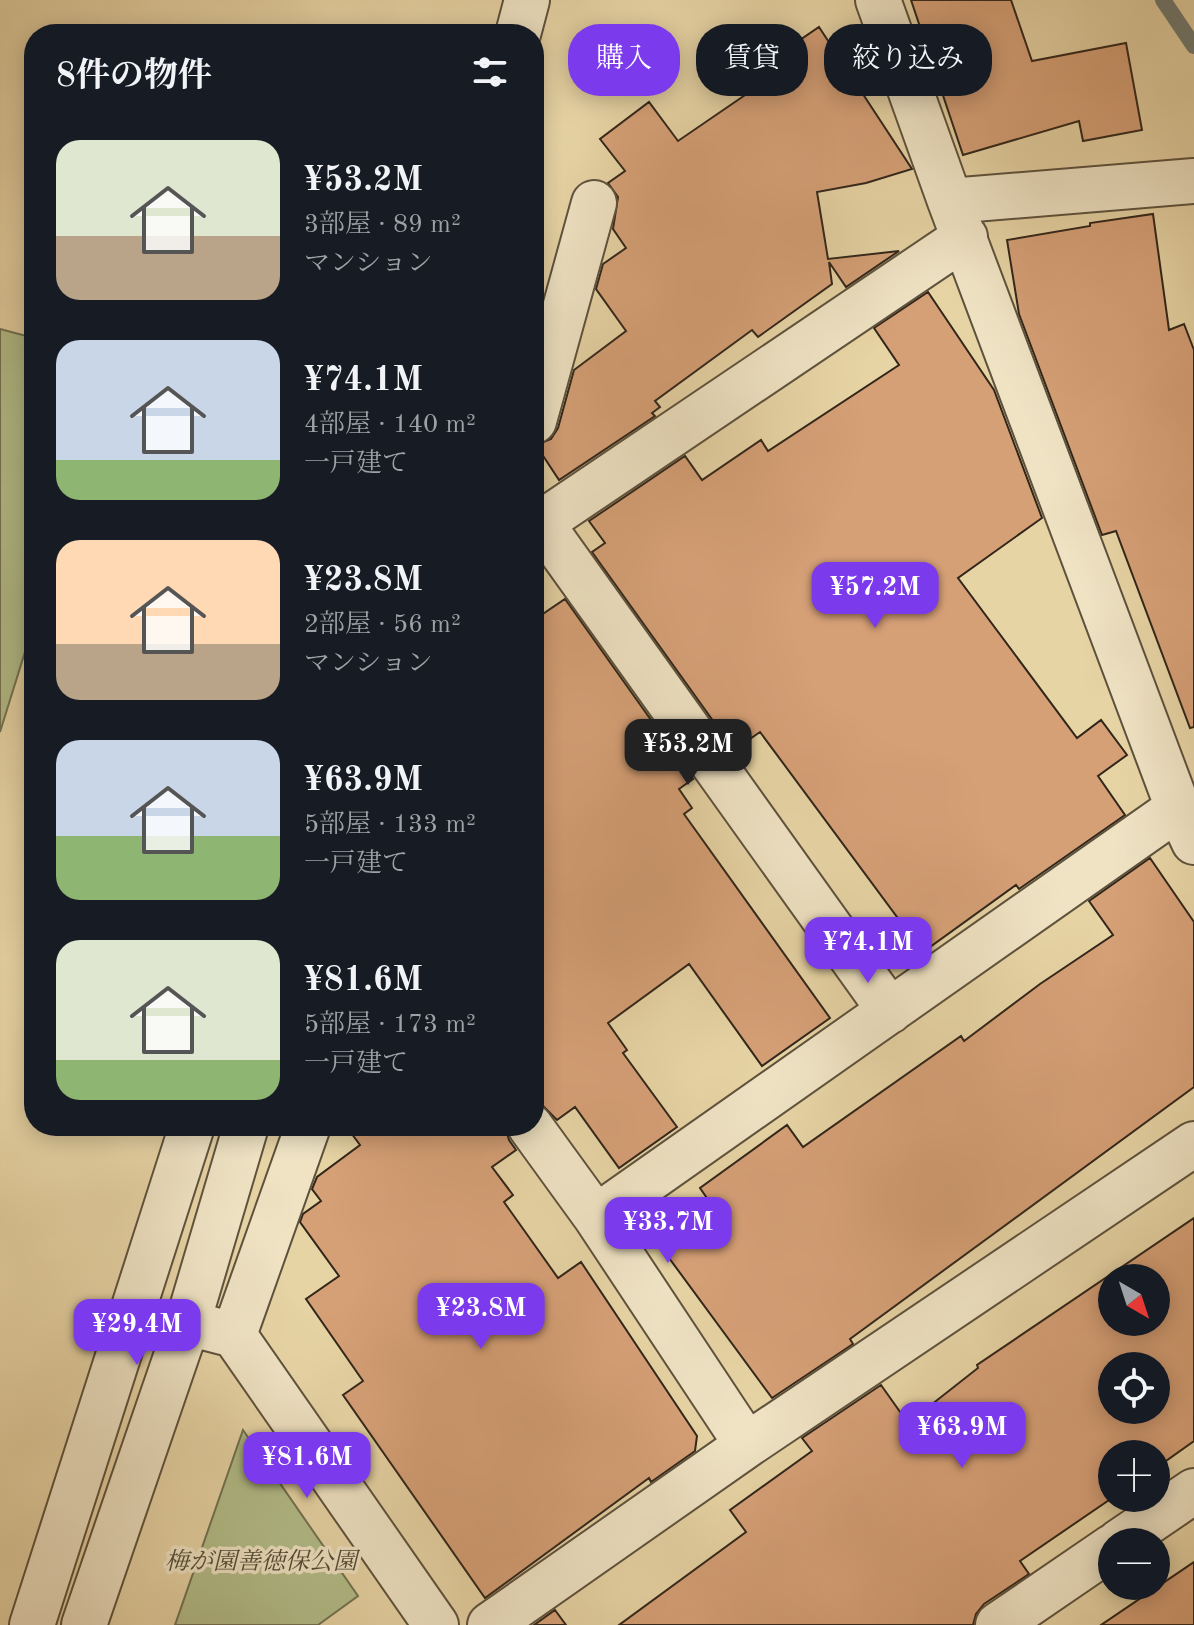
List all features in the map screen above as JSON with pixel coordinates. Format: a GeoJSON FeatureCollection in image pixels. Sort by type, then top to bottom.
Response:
{"type":"FeatureCollection","features":[{"type":"Feature","properties":{"kind":"street"},"geometry":{"type":"LineString","coordinates":[[521,24],[527,0]]}},
{"type":"Feature","properties":{"kind":"street"},"geometry":{"type":"LineString","coordinates":[[596,1217],[890,1011],[1186,825],[957,219],[878,0]]}},
{"type":"Feature","properties":{"kind":"street"},"geometry":{"type":"LineString","coordinates":[[544,519],[957,219],[1194,181]]}},
{"type":"Feature","properties":{"kind":"street"},"geometry":{"type":"LineString","coordinates":[[544,385],[594,203]]}},
{"type":"Feature","properties":{"kind":"street"},"geometry":{"type":"LineString","coordinates":[[544,531],[890,1011]]}},
{"type":"Feature","properties":{"kind":"street"},"geometry":{"type":"LineString","coordinates":[[24,1610],[189,1136]]}},
{"type":"Feature","properties":{"kind":"street"},"geometry":{"type":"LineString","coordinates":[[84,1625],[188,1322],[243,1136]]}},
{"type":"Feature","properties":{"kind":"street"},"geometry":{"type":"LineString","coordinates":[[234,1335],[304,1136]]}},
{"type":"Feature","properties":{"kind":"street"},"geometry":{"type":"LineString","coordinates":[[537,1136],[596,1217],[747,1445]]}},
{"type":"Feature","properties":{"kind":"street"},"geometry":{"type":"LineString","coordinates":[[490,1625],[747,1445],[1194,1144]]}},
{"type":"Feature","properties":{"kind":"street"},"geometry":{"type":"LineString","coordinates":[[188,1322],[234,1335],[436,1625]]}},
{"type":"Feature","properties":{"kind":"street"},"geometry":{"type":"LineString","coordinates":[[1140,1528],[1194,1491]]}},
{"type":"Feature","properties":{"kind":"street"},"geometry":{"type":"LineString","coordinates":[[998,1625],[1098,1557]]}},
{"type":"Feature","properties":{"kind":"green space"},"geometry":{"type":"Polygon","coordinates":[[[0,329],[24,335],[24,655],[0,732],[0,329]]]}},
{"type":"Feature","properties":{"kind":"green space","name":"梅が園善徳保公園"},"geometry":{"type":"Polygon","coordinates":[[[243,1430],[358,1596],[318,1625],[175,1625],[243,1430]]]}},
{"type":"Feature","properties":{"kind":"building"},"geometry":{"type":"Polygon","coordinates":[[[911,0],[1011,0],[1032,61],[1126,43],[1142,130],[1083,141],[1079,121],[963,155],[943,96],[992,96],[992,24],[919,24],[911,0]]]}},
{"type":"Feature","properties":{"kind":"building"},"geometry":{"type":"Polygon","coordinates":[[[819,27],[824,35],[824,96],[864,96],[912,169],[866,183],[817,192],[828,259],[899,251],[846,287],[829,262],[832,284],[758,337],[752,330],[655,401],[660,407],[652,413],[655,416],[559,480],[544,457],[544,442],[551,439],[558,428],[574,370],[626,331],[596,289],[603,264],[626,248],[613,229],[618,197],[608,183],[625,171],[600,139],[649,102],[678,141],[744,96],[808,96],[808,35],[819,27]]]}},
{"type":"Feature","properties":{"kind":"building"},"geometry":{"type":"Polygon","coordinates":[[[1153,214],[1169,330],[1184,324],[1194,350],[1194,727],[1190,728],[1116,531],[1102,535],[1019,314],[1007,240],[1153,214]]]}},
{"type":"Feature","properties":{"kind":"building"},"geometry":{"type":"Polygon","coordinates":[[[928,292],[994,390],[1042,518],[958,578],[1077,738],[1101,720],[1127,755],[1098,776],[1125,815],[1019,889],[1016,885],[923,952],[760,732],[734,750],[592,552],[605,543],[589,521],[685,456],[702,480],[761,440],[768,451],[899,365],[874,328],[928,292]]]}},
{"type":"Feature","properties":{"kind":"building"},"geometry":{"type":"Polygon","coordinates":[[[565,599],[693,779],[679,789],[692,808],[684,814],[830,1018],[762,1066],[689,964],[608,1023],[627,1050],[623,1053],[677,1127],[619,1168],[575,1107],[557,1120],[544,1107],[544,613],[565,599]]]}},
{"type":"Feature","properties":{"kind":"building"},"geometry":{"type":"Polygon","coordinates":[[[1150,858],[1194,922],[1194,1087],[850,1339],[853,1344],[772,1398],[658,1243],[711,1204],[700,1188],[787,1125],[803,1147],[961,1036],[964,1041],[1113,935],[1089,901],[1150,858]]]}},
{"type":"Feature","properties":{"kind":"building"},"geometry":{"type":"Polygon","coordinates":[[[353,1136],[508,1136],[516,1150],[492,1167],[513,1195],[504,1202],[558,1278],[581,1262],[697,1436],[695,1451],[651,1482],[649,1478],[485,1598],[343,1395],[363,1381],[306,1299],[339,1276],[300,1222],[303,1214],[321,1201],[312,1189],[317,1177],[360,1145],[353,1136]]]}},
{"type":"Feature","properties":{"kind":"building"},"geometry":{"type":"Polygon","coordinates":[[[1194,1218],[1194,1441],[1170,1458],[1170,1440],[1098,1440],[1098,1508],[1020,1561],[1029,1574],[984,1604],[976,1614],[973,1625],[619,1625],[746,1532],[730,1510],[812,1451],[802,1438],[881,1385],[908,1423],[978,1368],[977,1365],[1098,1283],[1098,1336],[1170,1336],[1170,1264],[1126,1264],[1194,1218]]]}},
{"type":"Feature","properties":{"kind":"building"},"geometry":{"type":"Polygon","coordinates":[[[1194,1562],[1194,1625],[1101,1625],[1138,1600],[1170,1600],[1170,1578],[1194,1562]]]}},
{"type":"Feature","properties":{"kind":"building"},"geometry":{"type":"Polygon","coordinates":[[[555,1610],[566,1625],[534,1625],[555,1610]]]}},
{"type":"Feature","properties":{"kind":"waterway"},"geometry":{"type":"LineString","coordinates":[[1163,0],[1194,46]]}}]}
